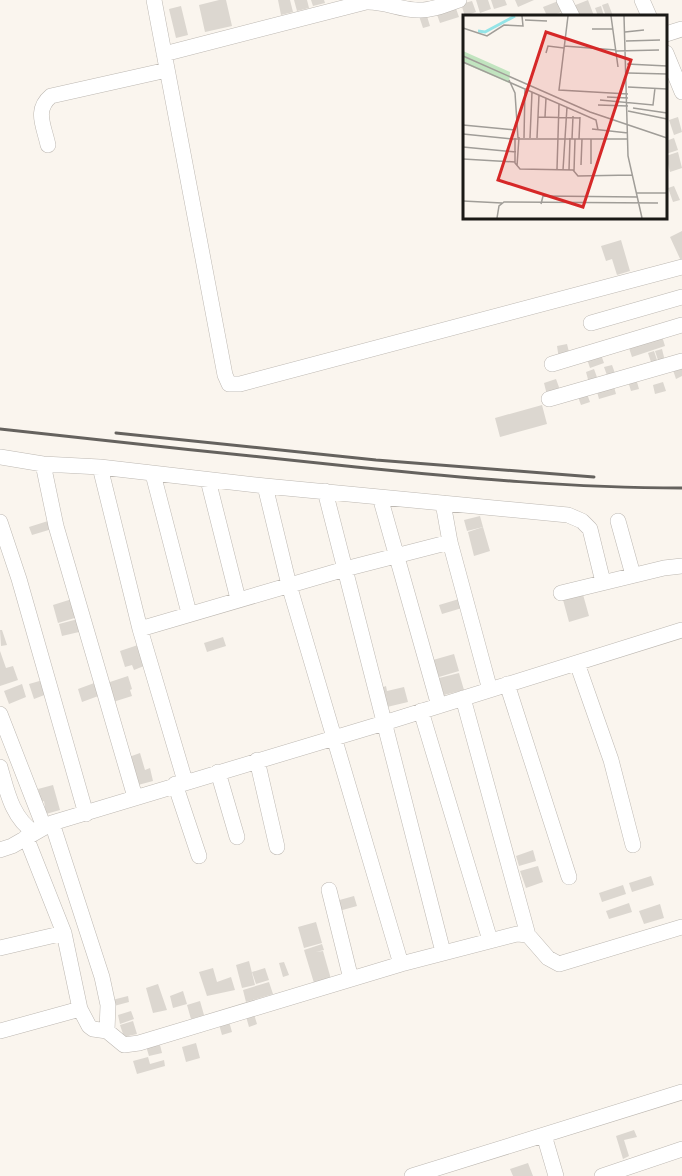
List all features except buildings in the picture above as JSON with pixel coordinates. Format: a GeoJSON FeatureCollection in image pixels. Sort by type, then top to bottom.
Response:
{"type":"FeatureCollection","features":[{"type":"Feature","properties":{"kind":"street"},"geometry":{"type":"LineString","coordinates":[[154,0],[225,375],[229,384],[240,384],[682,267]]}},
{"type":"Feature","properties":{"kind":"street"},"geometry":{"type":"LineString","coordinates":[[164,54],[366,2],[382,2],[406,9],[426,10],[459,0]]}},
{"type":"Feature","properties":{"kind":"street"},"geometry":{"type":"LineString","coordinates":[[564,0],[572,15]]}},
{"type":"Feature","properties":{"kind":"street"},"geometry":{"type":"LineString","coordinates":[[642,0],[649,15]]}},
{"type":"Feature","properties":{"kind":"street"},"geometry":{"type":"LineString","coordinates":[[667,34],[682,29]]}},
{"type":"Feature","properties":{"kind":"street"},"geometry":{"type":"LineString","coordinates":[[667,55],[682,92]]}},
{"type":"Feature","properties":{"kind":"street"},"geometry":{"type":"LineString","coordinates":[[48,145],[40,112],[43,102],[51,96],[167,70]]}},
{"type":"Feature","properties":{"kind":"street"},"geometry":{"type":"LineString","coordinates":[[591,323],[682,297]]}},
{"type":"Feature","properties":{"kind":"street"},"geometry":{"type":"LineString","coordinates":[[552,364],[682,325]]}},
{"type":"Feature","properties":{"kind":"street"},"geometry":{"type":"LineString","coordinates":[[549,399],[682,361]]}},
{"type":"Feature","properties":{"kind":"street"},"geometry":{"type":"LineString","coordinates":[[0,458],[576,517],[590,529],[603,582]]}},
{"type":"Feature","properties":{"kind":"street"},"geometry":{"type":"LineString","coordinates":[[43,464],[56,526],[135,797]]}},
{"type":"Feature","properties":{"kind":"street"},"geometry":{"type":"LineString","coordinates":[[100,467],[199,856]]}},
{"type":"Feature","properties":{"kind":"street"},"geometry":{"type":"LineString","coordinates":[[153,474],[189,613]]}},
{"type":"Feature","properties":{"kind":"street"},"geometry":{"type":"LineString","coordinates":[[208,480],[238,599]]}},
{"type":"Feature","properties":{"kind":"street"},"geometry":{"type":"LineString","coordinates":[[265,486],[289,585],[400,964]]}},
{"type":"Feature","properties":{"kind":"street"},"geometry":{"type":"LineString","coordinates":[[325,492],[443,952]]}},
{"type":"Feature","properties":{"kind":"street"},"geometry":{"type":"LineString","coordinates":[[380,497],[439,706]]}},
{"type":"Feature","properties":{"kind":"street"},"geometry":{"type":"LineString","coordinates":[[443,503],[450,542],[490,690]]}},
{"type":"Feature","properties":{"kind":"street"},"geometry":{"type":"LineString","coordinates":[[618,521],[633,575]]}},
{"type":"Feature","properties":{"kind":"street"},"geometry":{"type":"LineString","coordinates":[[0,522],[19,579],[86,814]]}},
{"type":"Feature","properties":{"kind":"street"},"geometry":{"type":"LineString","coordinates":[[140,629],[238,599],[450,542]]}},
{"type":"Feature","properties":{"kind":"street"},"geometry":{"type":"LineString","coordinates":[[561,593],[633,575],[682,566]]}},
{"type":"Feature","properties":{"kind":"street"},"geometry":{"type":"LineString","coordinates":[[0,850],[12,846],[39,830],[135,797],[384,723],[682,630]]}},
{"type":"Feature","properties":{"kind":"street"},"geometry":{"type":"LineString","coordinates":[[577,663],[611,760],[633,845]]}},
{"type":"Feature","properties":{"kind":"street"},"geometry":{"type":"LineString","coordinates":[[507,684],[568,877]]}},
{"type":"Feature","properties":{"kind":"street"},"geometry":{"type":"LineString","coordinates":[[463,698],[528,935],[548,958],[559,964],[682,927]]}},
{"type":"Feature","properties":{"kind":"street"},"geometry":{"type":"LineString","coordinates":[[421,711],[490,940]]}},
{"type":"Feature","properties":{"kind":"street"},"geometry":{"type":"LineString","coordinates":[[0,714],[39,830],[102,977],[108,1005],[107,1031]]}},
{"type":"Feature","properties":{"kind":"street"},"geometry":{"type":"LineString","coordinates":[[257,760],[278,847]]}},
{"type":"Feature","properties":{"kind":"street"},"geometry":{"type":"LineString","coordinates":[[218,772],[237,837]]}},
{"type":"Feature","properties":{"kind":"street"},"geometry":{"type":"LineString","coordinates":[[1,774],[10,802],[16,812],[27,827],[39,830]]}},
{"type":"Feature","properties":{"kind":"street"},"geometry":{"type":"LineString","coordinates":[[39,830],[80,1009],[88,1026],[98,1031],[107,1031],[124,1045],[131,1046],[443,952],[517,934],[528,935]]}},
{"type":"Feature","properties":{"kind":"street"},"geometry":{"type":"LineString","coordinates":[[329,890],[351,979]]}},
{"type":"Feature","properties":{"kind":"street"},"geometry":{"type":"LineString","coordinates":[[0,948],[64,933]]}},
{"type":"Feature","properties":{"kind":"street"},"geometry":{"type":"LineString","coordinates":[[0,1030],[80,1009]]}},
{"type":"Feature","properties":{"kind":"street"},"geometry":{"type":"LineString","coordinates":[[412,1176],[682,1092]]}},
{"type":"Feature","properties":{"kind":"street"},"geometry":{"type":"LineString","coordinates":[[544,1135],[556,1176]]}},
{"type":"Feature","properties":{"kind":"street"},"geometry":{"type":"LineString","coordinates":[[602,1176],[626,1172],[682,1149]]}},
{"type":"Feature","properties":{"kind":"railway"},"geometry":{"type":"LineString","coordinates":[[0,429],[478,478],[600,486],[682,488]]}},
{"type":"Feature","properties":{"kind":"railway"},"geometry":{"type":"LineString","coordinates":[[116,433],[376,460],[594,477]]}}]}
